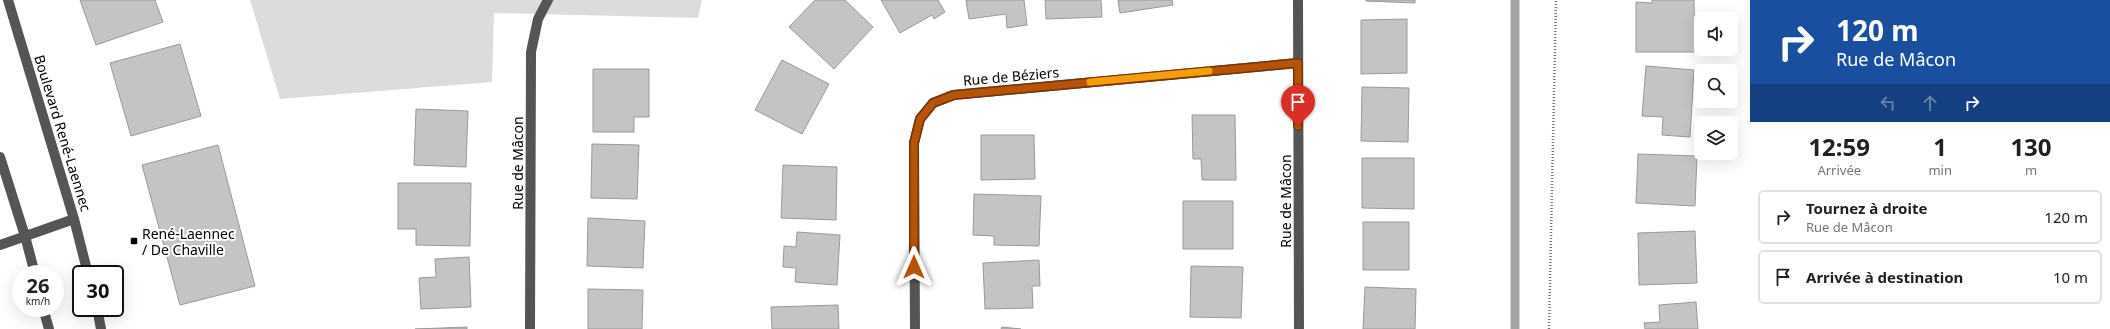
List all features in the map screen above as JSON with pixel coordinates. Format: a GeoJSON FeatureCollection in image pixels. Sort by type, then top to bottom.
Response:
{"type":"FeatureCollection","features":[{"type":"Feature","properties":{"kind":"street","name":"Boulevard René-Laennec"},"geometry":{"type":"LineString","coordinates":[[8,0],[74,219],[86,265]]}},
{"type":"Feature","properties":{"kind":"street","name":"Rue de Mâcon"},"geometry":{"type":"LineString","coordinates":[[530,329],[531,52],[538,19],[548,0]]}},
{"type":"Feature","properties":{"kind":"street","name":"Rue de Mâcon"},"geometry":{"type":"LineString","coordinates":[[1298,0],[1299,329]]}},
{"type":"Feature","properties":{"kind":"street","name":"Rue de Béziers"},"geometry":{"type":"LineString","coordinates":[[914,329],[914,143],[920,119],[933,103],[954,95],[1298,63]]}},
{"type":"Feature","properties":{"kind":"street"},"geometry":{"type":"LineString","coordinates":[[0,157],[33,265]]}},
{"type":"Feature","properties":{"kind":"street"},"geometry":{"type":"LineString","coordinates":[[0,245],[74,219]]}},
{"type":"Feature","properties":{"kind":"street"},"geometry":{"type":"LineString","coordinates":[[46,317],[49,329]]}},
{"type":"Feature","properties":{"kind":"street"},"geometry":{"type":"LineString","coordinates":[[99,317],[101,329]]}},
{"type":"Feature","properties":{"kind":"path"},"geometry":{"type":"LineString","coordinates":[[1549,329],[1556,0]]}},
{"type":"Feature","properties":{"kind":"shaded area"},"geometry":{"type":"Polygon","coordinates":[[[250,0],[702,0],[698,18],[494,13],[492,82],[280,99],[250,0]]]}},
{"type":"Feature","properties":{"kind":"building"},"geometry":{"type":"Polygon","coordinates":[[[80,0],[155,0],[163,22],[96,45],[80,0]]]}},
{"type":"Feature","properties":{"kind":"building"},"geometry":{"type":"Polygon","coordinates":[[[815,0],[845,0],[873,27],[834,69],[789,27],[815,0]]]}},
{"type":"Feature","properties":{"kind":"building"},"geometry":{"type":"Polygon","coordinates":[[[881,0],[938,0],[945,12],[934,19],[932,15],[900,33],[881,0]]]}},
{"type":"Feature","properties":{"kind":"building"},"geometry":{"type":"Polygon","coordinates":[[[966,0],[1024,0],[1027,25],[1007,28],[1006,14],[969,19],[966,0]]]}},
{"type":"Feature","properties":{"kind":"building"},"geometry":{"type":"Polygon","coordinates":[[[1045,0],[1101,0],[1102,17],[1046,19],[1045,0]]]}},
{"type":"Feature","properties":{"kind":"building"},"geometry":{"type":"Polygon","coordinates":[[[1118,0],[1172,0],[1173,5],[1120,13],[1118,0]]]}},
{"type":"Feature","properties":{"kind":"building"},"geometry":{"type":"Polygon","coordinates":[[[1415,0],[1415,3],[1366,1],[1415,0]]]}},
{"type":"Feature","properties":{"kind":"building"},"geometry":{"type":"Polygon","coordinates":[[[1652,0],[1694,0],[1694,52],[1636,52],[1636,2],[1652,3],[1652,0]]]}},
{"type":"Feature","properties":{"kind":"building"},"geometry":{"type":"Polygon","coordinates":[[[1407,19],[1407,73],[1361,74],[1361,20],[1407,19]]]}},
{"type":"Feature","properties":{"kind":"building"},"geometry":{"type":"Polygon","coordinates":[[[180,44],[201,116],[131,136],[110,63],[180,44]]]}},
{"type":"Feature","properties":{"kind":"building"},"geometry":{"type":"Polygon","coordinates":[[[782,60],[829,84],[802,134],[755,110],[782,60]]]}},
{"type":"Feature","properties":{"kind":"building"},"geometry":{"type":"Polygon","coordinates":[[[1646,66],[1694,70],[1690,137],[1662,135],[1663,117],[1642,116],[1646,66]]]}},
{"type":"Feature","properties":{"kind":"building"},"geometry":{"type":"Polygon","coordinates":[[[593,69],[649,69],[649,117],[634,117],[634,132],[593,132],[593,69]]]}},
{"type":"Feature","properties":{"kind":"building"},"geometry":{"type":"Polygon","coordinates":[[[1362,87],[1409,88],[1408,142],[1361,141],[1362,87]]]}},
{"type":"Feature","properties":{"kind":"building"},"geometry":{"type":"Polygon","coordinates":[[[416,109],[468,111],[466,167],[414,165],[416,109]]]}},
{"type":"Feature","properties":{"kind":"building"},"geometry":{"type":"Polygon","coordinates":[[[1192,115],[1235,115],[1236,180],[1202,180],[1201,159],[1193,159],[1192,115]]]}},
{"type":"Feature","properties":{"kind":"building"},"geometry":{"type":"Polygon","coordinates":[[[981,135],[1034,135],[1035,179],[981,180],[981,135]]]}},
{"type":"Feature","properties":{"kind":"building"},"geometry":{"type":"Polygon","coordinates":[[[592,144],[639,145],[637,199],[591,198],[592,144]]]}},
{"type":"Feature","properties":{"kind":"building"},"geometry":{"type":"Polygon","coordinates":[[[218,145],[255,286],[180,305],[142,165],[218,145]]]}},
{"type":"Feature","properties":{"kind":"building"},"geometry":{"type":"Polygon","coordinates":[[[1638,154],[1694,156],[1694,160],[1697,160],[1695,206],[1636,203],[1638,154]]]}},
{"type":"Feature","properties":{"kind":"building"},"geometry":{"type":"Polygon","coordinates":[[[1362,158],[1414,158],[1414,209],[1362,208],[1362,158]]]}},
{"type":"Feature","properties":{"kind":"building"},"geometry":{"type":"Polygon","coordinates":[[[783,165],[837,167],[836,220],[781,218],[783,165]]]}},
{"type":"Feature","properties":{"kind":"building"},"geometry":{"type":"Polygon","coordinates":[[[398,183],[471,183],[470,246],[416,245],[416,229],[398,229],[398,183]]]}},
{"type":"Feature","properties":{"kind":"building"},"geometry":{"type":"Polygon","coordinates":[[[974,194],[1041,196],[1039,246],[994,245],[994,236],[973,235],[974,194]]]}},
{"type":"Feature","properties":{"kind":"building"},"geometry":{"type":"Polygon","coordinates":[[[1183,201],[1233,201],[1233,249],[1183,249],[1183,201]]]}},
{"type":"Feature","properties":{"kind":"building"},"geometry":{"type":"Polygon","coordinates":[[[588,218],[645,221],[643,268],[587,266],[588,218]]]}},
{"type":"Feature","properties":{"kind":"building"},"geometry":{"type":"Polygon","coordinates":[[[1363,222],[1409,222],[1409,270],[1363,270],[1363,222]]]}},
{"type":"Feature","properties":{"kind":"building"},"geometry":{"type":"Polygon","coordinates":[[[1695,231],[1697,283],[1639,285],[1638,233],[1695,231]]]}},
{"type":"Feature","properties":{"kind":"building"},"geometry":{"type":"Polygon","coordinates":[[[797,232],[840,235],[837,285],[795,282],[796,268],[783,267],[784,246],[796,247],[797,232]]]}},
{"type":"Feature","properties":{"kind":"building"},"geometry":{"type":"Polygon","coordinates":[[[469,257],[471,307],[421,309],[419,278],[436,277],[435,259],[469,257]]]}},
{"type":"Feature","properties":{"kind":"building"},"geometry":{"type":"Polygon","coordinates":[[[1039,260],[1040,286],[1032,286],[1033,308],[985,309],[983,263],[1039,260]]]}},
{"type":"Feature","properties":{"kind":"building"},"geometry":{"type":"Polygon","coordinates":[[[1191,266],[1243,267],[1241,318],[1190,317],[1191,266]]]}},
{"type":"Feature","properties":{"kind":"building"},"geometry":{"type":"Polygon","coordinates":[[[1365,287],[1416,289],[1415,329],[1363,329],[1365,287]]]}},
{"type":"Feature","properties":{"kind":"building"},"geometry":{"type":"Polygon","coordinates":[[[588,289],[643,290],[642,329],[588,329],[588,289]]]}},
{"type":"Feature","properties":{"kind":"building"},"geometry":{"type":"Polygon","coordinates":[[[1696,302],[1698,329],[1645,329],[1644,323],[1660,322],[1659,305],[1696,302]]]}},
{"type":"Feature","properties":{"kind":"building"},"geometry":{"type":"Polygon","coordinates":[[[838,305],[839,329],[772,329],[771,307],[838,305]]]}},
{"type":"Feature","properties":{"kind":"building"},"geometry":{"type":"Polygon","coordinates":[[[467,327],[467,329],[415,329],[467,327]]]}},
{"type":"Feature","properties":{"kind":"building"},"geometry":{"type":"Polygon","coordinates":[[[1002,327],[1021,329],[1001,329],[1002,327]]]}},
{"type":"Feature","properties":{"kind":"waterway"},"geometry":{"type":"LineString","coordinates":[[1515,0],[1515,329]]}},
{"type":"Feature","properties":{"kind":"slow traffic"},"geometry":{"type":"LineString","coordinates":[[1090,82],[1209,71]]}},
{"type":"Feature","properties":{"kind":"place","name":"René-Laennec / De Chaville"},"geometry":{"type":"Point","coordinates":[134,241]}},
{"type":"Feature","properties":{"kind":"route"},"geometry":{"type":"LineString","coordinates":[[914,267],[914,143],[920,119],[933,103],[954,95],[1298,63],[1298,126]]}}]}
